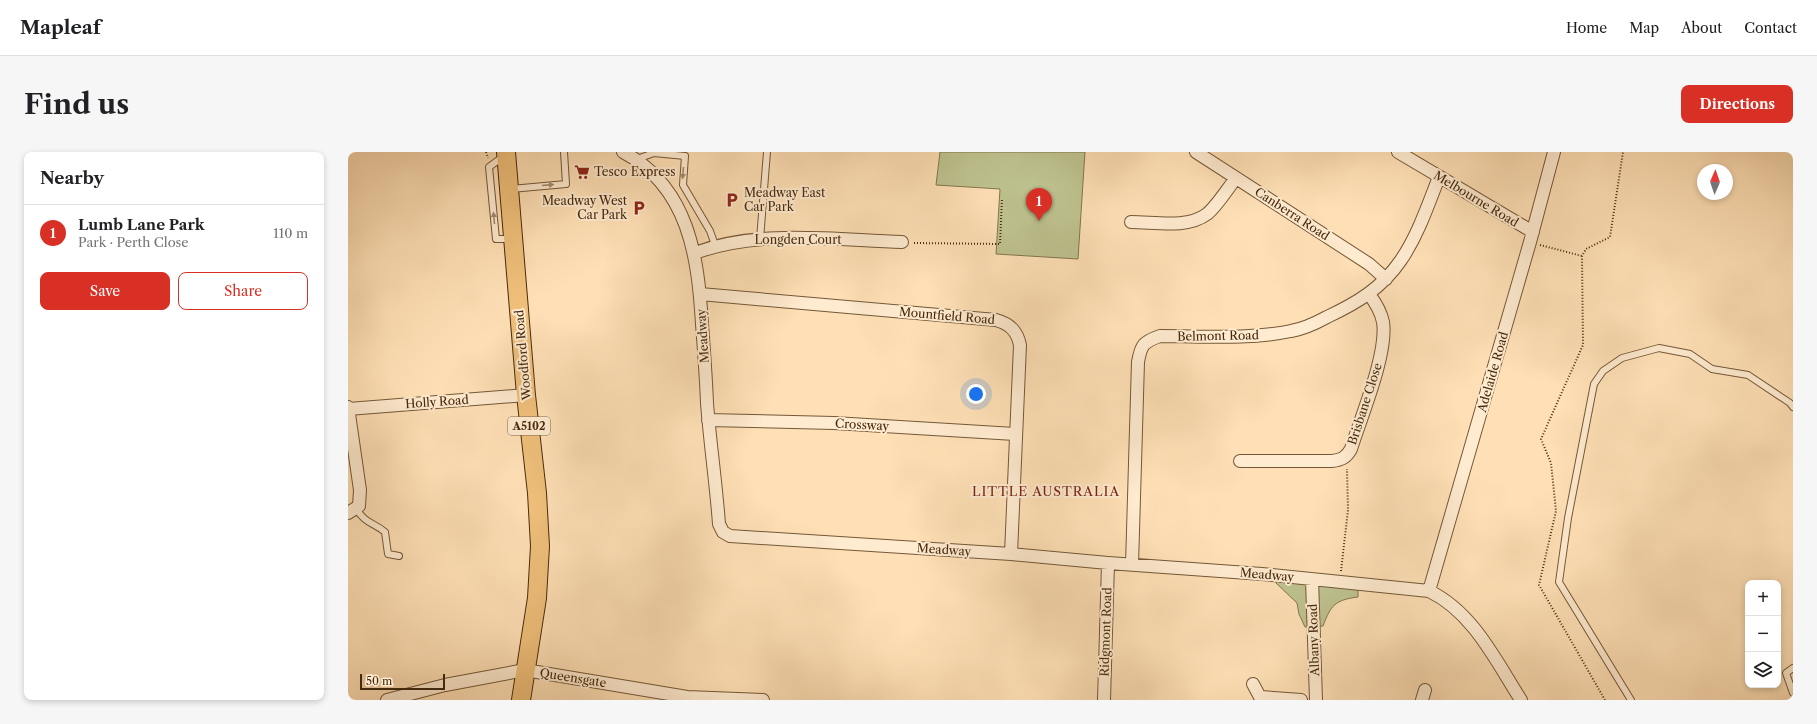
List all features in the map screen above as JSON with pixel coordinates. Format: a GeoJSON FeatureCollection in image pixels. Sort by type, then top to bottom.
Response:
{"type":"FeatureCollection","features":[{"type":"Feature","properties":{"kind":"main road","name":"Woodford Road"},"geometry":{"type":"LineString","coordinates":[[506,153],[540,546],[537,598],[521,700]]}},
{"type":"Feature","properties":{"kind":"street","name":"Meadway"},"geometry":{"type":"LineString","coordinates":[[623,152],[637,159],[666,188],[685,221],[695,253],[700,294],[708,420],[719,524],[723,532],[730,536],[1011,554],[1429,590],[1443,598],[1468,621],[1483,640],[1521,700]]}},
{"type":"Feature","properties":{"kind":"street","name":"Canberra Road"},"geometry":{"type":"LineString","coordinates":[[1196,152],[1369,264],[1386,279]]}},
{"type":"Feature","properties":{"kind":"street","name":"Melbourne Road"},"geometry":{"type":"LineString","coordinates":[[1398,152],[1440,177],[1532,237]]}},
{"type":"Feature","properties":{"kind":"street","name":"Adelaide Road"},"geometry":{"type":"LineString","coordinates":[[1429,590],[1532,237],[1554,152]]}},
{"type":"Feature","properties":{"kind":"street","name":"Belmont Road"},"geometry":{"type":"LineString","coordinates":[[1132,564],[1138,362],[1142,345],[1149,340],[1160,336],[1259,336],[1292,331],[1328,317],[1369,294],[1386,279],[1411,243],[1440,177]]}},
{"type":"Feature","properties":{"kind":"street"},"geometry":{"type":"LineString","coordinates":[[1131,222],[1183,223],[1195,221],[1208,213],[1236,178]]}},
{"type":"Feature","properties":{"kind":"street","name":"Longden Court"},"geometry":{"type":"LineString","coordinates":[[695,253],[715,245],[775,238],[902,242]]}},
{"type":"Feature","properties":{"kind":"street","name":"Mountfield Road"},"geometry":{"type":"LineString","coordinates":[[700,294],[996,320],[1004,322],[1016,332],[1020,345],[1011,554]]}},
{"type":"Feature","properties":{"kind":"street","name":"Brisbane Close"},"geometry":{"type":"LineString","coordinates":[[1240,460],[1332,462],[1347,456],[1351,449],[1380,357],[1383,338],[1383,321],[1376,303],[1369,294]]}},
{"type":"Feature","properties":{"kind":"street","name":"Holly Road"},"geometry":{"type":"LineString","coordinates":[[348,408],[526,395]]}},
{"type":"Feature","properties":{"kind":"street"},"geometry":{"type":"LineString","coordinates":[[348,408],[360,490],[359,506],[352,511]]}},
{"type":"Feature","properties":{"kind":"street","name":"Crossway"},"geometry":{"type":"LineString","coordinates":[[708,420],[834,423],[1015,434]]}},
{"type":"Feature","properties":{"kind":"street","name":"Ridgmont Road"},"geometry":{"type":"LineString","coordinates":[[1104,700],[1108,563]]}},
{"type":"Feature","properties":{"kind":"street","name":"Albany Road"},"geometry":{"type":"LineString","coordinates":[[1312,579],[1316,700]]}},
{"type":"Feature","properties":{"kind":"street"},"geometry":{"type":"LineString","coordinates":[[387,700],[445,685],[525,670]]}},
{"type":"Feature","properties":{"kind":"street","name":"Queensgate"},"geometry":{"type":"LineString","coordinates":[[525,670],[686,698],[763,700]]}},
{"type":"Feature","properties":{"kind":"street"},"geometry":{"type":"LineString","coordinates":[[1253,684],[1258,698],[1301,700]]}},
{"type":"Feature","properties":{"kind":"lane"},"geometry":{"type":"LineString","coordinates":[[509,189],[566,184],[564,152]]}},
{"type":"Feature","properties":{"kind":"lane"},"geometry":{"type":"LineString","coordinates":[[637,159],[654,152],[685,154],[683,185],[710,231],[715,245]]}},
{"type":"Feature","properties":{"kind":"lane"},"geometry":{"type":"LineString","coordinates":[[760,239],[767,152]]}},
{"type":"Feature","properties":{"kind":"lane"},"geometry":{"type":"LineString","coordinates":[[506,153],[490,167],[496,239],[514,239]]}},
{"type":"Feature","properties":{"kind":"lane"},"geometry":{"type":"LineString","coordinates":[[1631,700],[1560,582],[1568,518],[1594,384],[1603,371],[1622,358],[1659,348],[1690,354],[1712,369],[1748,374],[1790,403],[1793,407]]}},
{"type":"Feature","properties":{"kind":"lane"},"geometry":{"type":"LineString","coordinates":[[352,511],[366,522],[385,532],[388,554],[399,556]]}},
{"type":"Feature","properties":{"kind":"lane"},"geometry":{"type":"LineString","coordinates":[[1793,668],[1786,673],[1793,693]]}},
{"type":"Feature","properties":{"kind":"path"},"geometry":{"type":"LineString","coordinates":[[1604,700],[1539,585],[1556,511],[1551,463],[1541,439],[1583,345],[1582,256],[1586,249],[1610,236],[1624,152]]}},
{"type":"Feature","properties":{"kind":"path"},"geometry":{"type":"LineString","coordinates":[[902,242],[1000,244],[1002,198]]}},
{"type":"Feature","properties":{"kind":"path"},"geometry":{"type":"LineString","coordinates":[[1532,237],[1582,256]]}},
{"type":"Feature","properties":{"kind":"path"},"geometry":{"type":"LineString","coordinates":[[1340,582],[1348,510],[1347,456]]}},
{"type":"Feature","properties":{"kind":"green space"},"geometry":{"type":"Polygon","coordinates":[[[940,152],[1085,152],[1078,259],[996,254],[1000,189],[936,185],[940,152]]]}},
{"type":"Feature","properties":{"kind":"green space"},"geometry":{"type":"Polygon","coordinates":[[[1276,575],[1358,584],[1358,597],[1344,600],[1335,605],[1329,613],[1323,626],[1305,627],[1299,614],[1297,603],[1276,583],[1276,575]]]}},
{"type":"Feature","properties":{"kind":"place","name":"Tesco Express"},"geometry":{"type":"Point","coordinates":[582,172]}},
{"type":"Feature","properties":{"kind":"place","name":"Meadway East Car Park"},"geometry":{"type":"Point","coordinates":[732,200]}},
{"type":"Feature","properties":{"kind":"place","name":"Meadway West Car Park"},"geometry":{"type":"Point","coordinates":[639,208]}},
{"type":"Feature","properties":{"kind":"place","name":"Lumb Lane Park"},"geometry":{"type":"Point","coordinates":[1039,221]}},
{"type":"Feature","properties":{"kind":"district","name":"LITTLE AUSTRALIA"},"geometry":{"type":"Point","coordinates":[1046,491]}}]}
